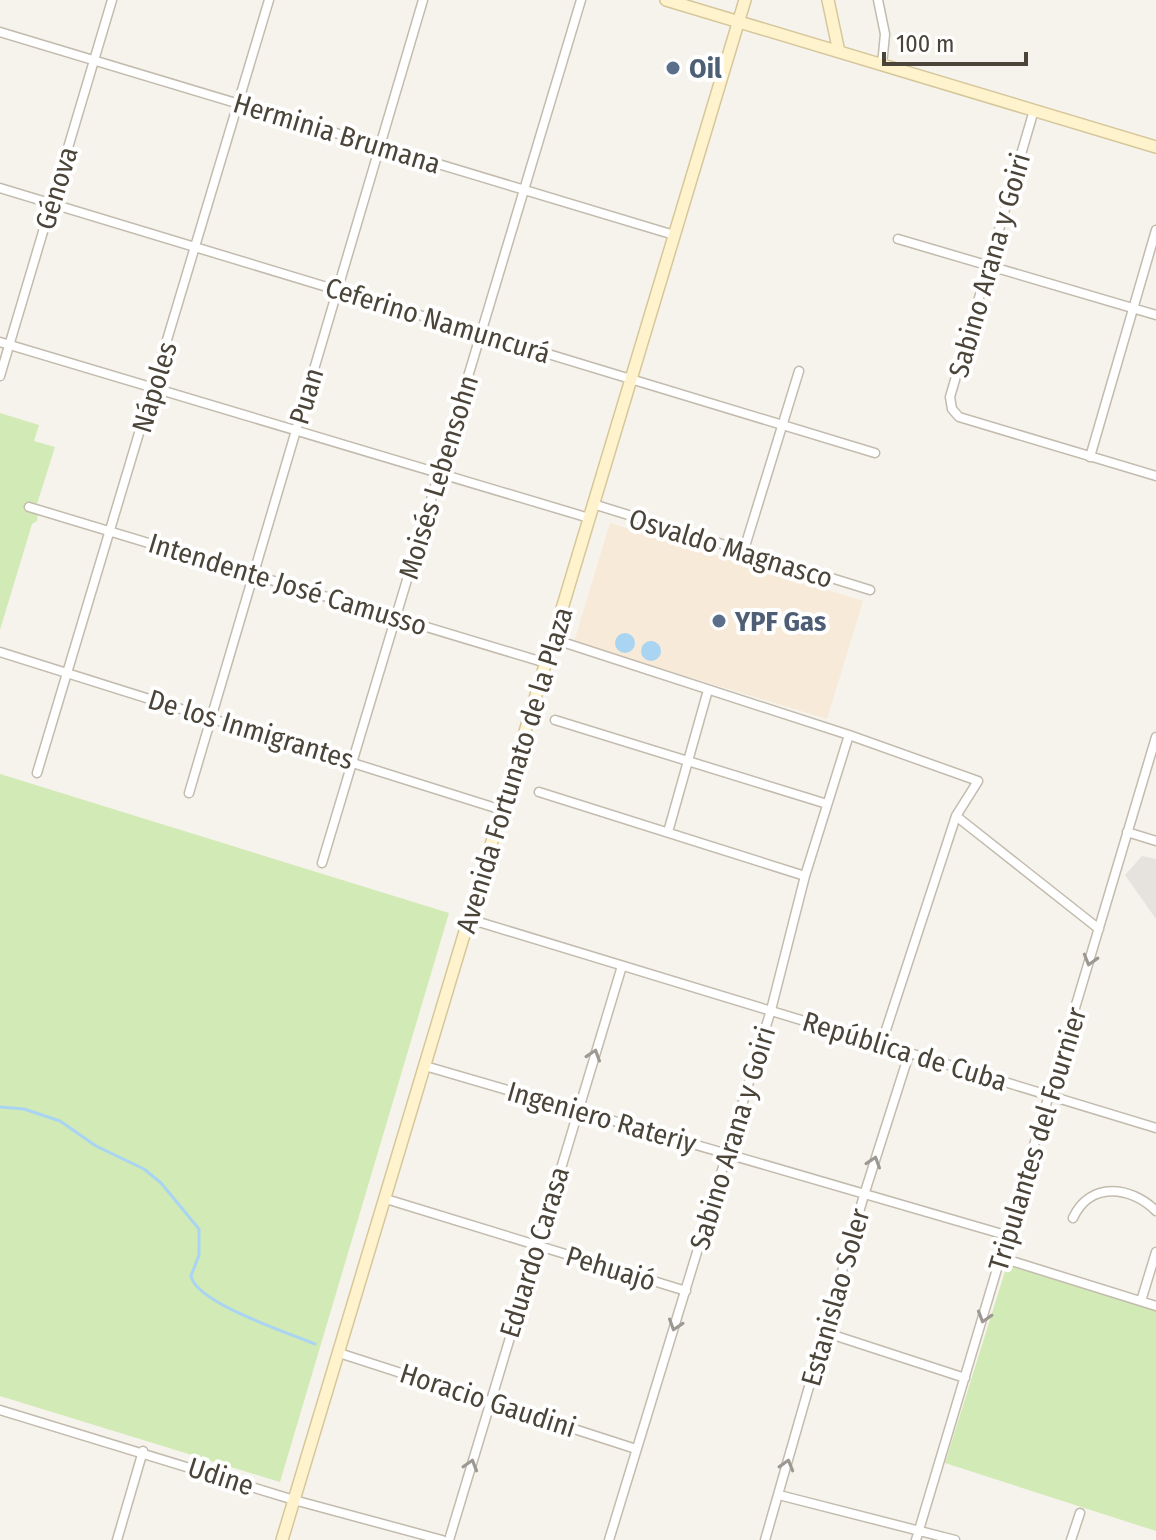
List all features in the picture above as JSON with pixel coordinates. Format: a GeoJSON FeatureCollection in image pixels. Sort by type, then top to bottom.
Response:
{"type":"FeatureCollection","features":[{"type":"Feature","properties":{"kind":"main road"},"geometry":{"type":"LineString","coordinates":[[666,0],[1156,147]]}},
{"type":"Feature","properties":{"kind":"main road","name":"Avenida Fortunato de la Plaza"},"geometry":{"type":"LineString","coordinates":[[282,1540],[745,0]]}},
{"type":"Feature","properties":{"kind":"main road"},"geometry":{"type":"LineString","coordinates":[[828,0],[839,52]]}},
{"type":"Feature","properties":{"kind":"street","name":"Génova"},"geometry":{"type":"LineString","coordinates":[[0,376],[5,344],[52,203],[112,0]]}},
{"type":"Feature","properties":{"kind":"street","name":"Nápoles"},"geometry":{"type":"LineString","coordinates":[[37,773],[269,0]]}},
{"type":"Feature","properties":{"kind":"street","name":"Puan"},"geometry":{"type":"LineString","coordinates":[[189,793],[423,0]]}},
{"type":"Feature","properties":{"kind":"street","name":"Moisés Lebensohn"},"geometry":{"type":"LineString","coordinates":[[322,863],[581,0]]}},
{"type":"Feature","properties":{"kind":"street"},"geometry":{"type":"LineString","coordinates":[[878,0],[885,34],[882,65]]}},
{"type":"Feature","properties":{"kind":"street","name":"Herminia Brumana"},"geometry":{"type":"LineString","coordinates":[[0,32],[674,235]]}},
{"type":"Feature","properties":{"kind":"street","name":"Sabino Arana y Goiri"},"geometry":{"type":"LineString","coordinates":[[1034,110],[950,397],[952,409],[959,417],[1090,457]]}},
{"type":"Feature","properties":{"kind":"street","name":"Ceferino Namuncurá"},"geometry":{"type":"LineString","coordinates":[[0,188],[875,453]]}},
{"type":"Feature","properties":{"kind":"street"},"geometry":{"type":"LineString","coordinates":[[1156,230],[1090,457],[1156,476]]}},
{"type":"Feature","properties":{"kind":"street"},"geometry":{"type":"LineString","coordinates":[[898,239],[1156,315]]}},
{"type":"Feature","properties":{"kind":"street","name":"Osvaldo Magnasco"},"geometry":{"type":"LineString","coordinates":[[5,344],[589,518]]}},
{"type":"Feature","properties":{"kind":"street"},"geometry":{"type":"LineString","coordinates":[[743,553],[799,371]]}},
{"type":"Feature","properties":{"kind":"street","name":"Osvaldo Magnasco"},"geometry":{"type":"LineString","coordinates":[[593,504],[870,590]]}},
{"type":"Feature","properties":{"kind":"street","name":"Intendente José Camusso"},"geometry":{"type":"LineString","coordinates":[[29,507],[546,663]]}},
{"type":"Feature","properties":{"kind":"street"},"geometry":{"type":"LineString","coordinates":[[553,639],[849,735],[978,781],[956,816],[881,1045]]}},
{"type":"Feature","properties":{"kind":"street","name":"De los Inmigrantes"},"geometry":{"type":"LineString","coordinates":[[0,652],[353,760],[502,810]]}},
{"type":"Feature","properties":{"kind":"street"},"geometry":{"type":"LineString","coordinates":[[668,832],[708,690]]}},
{"type":"Feature","properties":{"kind":"street"},"geometry":{"type":"LineString","coordinates":[[555,720],[827,804]]}},
{"type":"Feature","properties":{"kind":"street","name":"Sabino Arana y Goiri"},"geometry":{"type":"LineString","coordinates":[[609,1540],[771,1010],[805,876],[849,735]]}},
{"type":"Feature","properties":{"kind":"street","name":"Tripulantes del Fournier"},"geometry":{"type":"LineString","coordinates":[[916,1540],[1156,737]]}},
{"type":"Feature","properties":{"kind":"street"},"geometry":{"type":"LineString","coordinates":[[539,792],[805,876]]}},
{"type":"Feature","properties":{"kind":"street"},"geometry":{"type":"LineString","coordinates":[[956,816],[1099,929]]}},
{"type":"Feature","properties":{"kind":"street"},"geometry":{"type":"LineString","coordinates":[[1127,832],[1156,841]]}},
{"type":"Feature","properties":{"kind":"street","name":"República de Cuba"},"geometry":{"type":"LineString","coordinates":[[469,919],[1156,1128]]}},
{"type":"Feature","properties":{"kind":"street","name":"Eduardo Carasa"},"geometry":{"type":"LineString","coordinates":[[449,1540],[622,966]]}},
{"type":"Feature","properties":{"kind":"street","name":"Estanislao Soler"},"geometry":{"type":"LineString","coordinates":[[765,1540],[864,1195],[909,1054]]}},
{"type":"Feature","properties":{"kind":"street","name":"Ingeniero Rateriy"},"geometry":{"type":"LineString","coordinates":[[425,1066],[1009,1236]]}},
{"type":"Feature","properties":{"kind":"street"},"geometry":{"type":"LineString","coordinates":[[1073,1218],[1078,1208],[1091,1196],[1108,1190],[1138,1196],[1156,1211]]}},
{"type":"Feature","properties":{"kind":"street","name":"Pehuajó"},"geometry":{"type":"LineString","coordinates":[[386,1199],[686,1291]]}},
{"type":"Feature","properties":{"kind":"street"},"geometry":{"type":"LineString","coordinates":[[1141,1301],[1156,1252]]}},
{"type":"Feature","properties":{"kind":"street"},"geometry":{"type":"LineString","coordinates":[[1002,1258],[1156,1306]]}},
{"type":"Feature","properties":{"kind":"street"},"geometry":{"type":"LineString","coordinates":[[824,1332],[965,1378]]}},
{"type":"Feature","properties":{"kind":"street","name":"Horacio Gaudini"},"geometry":{"type":"LineString","coordinates":[[339,1353],[490,1399],[636,1449]]}},
{"type":"Feature","properties":{"kind":"street"},"geometry":{"type":"LineString","coordinates":[[0,1421],[2,1410]]}},
{"type":"Feature","properties":{"kind":"street","name":"Udine"},"geometry":{"type":"LineString","coordinates":[[2,1410],[294,1500],[442,1540]]}},
{"type":"Feature","properties":{"kind":"street"},"geometry":{"type":"LineString","coordinates":[[117,1540],[143,1451]]}},
{"type":"Feature","properties":{"kind":"street"},"geometry":{"type":"LineString","coordinates":[[779,1495],[955,1540]]}},
{"type":"Feature","properties":{"kind":"street"},"geometry":{"type":"LineString","coordinates":[[1071,1540],[1080,1513]]}},
{"type":"Feature","properties":{"kind":"shaded area","name":"YPF Gas"},"geometry":{"type":"Polygon","coordinates":[[[610,523],[863,601],[827,719],[574,642],[610,523]]]}},
{"type":"Feature","properties":{"kind":"shaded area"},"geometry":{"type":"Polygon","coordinates":[[[1142,856],[1156,859],[1156,919],[1125,875],[1142,856]]]}},
{"type":"Feature","properties":{"kind":"green space"},"geometry":{"type":"Polygon","coordinates":[[[0,413],[39,425],[34,441],[55,447],[37,504],[27,502],[25,510],[38,514],[37,521],[32,524],[0,630],[0,413]]]}},
{"type":"Feature","properties":{"kind":"green space"},"geometry":{"type":"Polygon","coordinates":[[[0,774],[449,913],[280,1482],[0,1396],[0,774]]]}},
{"type":"Feature","properties":{"kind":"green space"},"geometry":{"type":"Polygon","coordinates":[[[1007,1265],[1156,1311],[1156,1531],[945,1463],[1007,1265]]]}},
{"type":"Feature","properties":{"kind":"water"},"geometry":{"type":"Polygon","coordinates":[[[625,633],[632,636],[635,643],[632,650],[625,653],[618,650],[615,643],[618,636],[625,633]]]}},
{"type":"Feature","properties":{"kind":"water"},"geometry":{"type":"Polygon","coordinates":[[[651,641],[658,644],[661,651],[658,658],[651,661],[644,658],[641,651],[644,644],[651,641]]]}},
{"type":"Feature","properties":{"kind":"waterway"},"geometry":{"type":"LineString","coordinates":[[0,1107],[24,1109],[60,1121],[96,1146],[144,1169],[161,1183],[199,1229],[199,1255],[191,1276],[197,1286],[226,1306],[315,1344]]}},
{"type":"Feature","properties":{"kind":"place","name":"Oil"},"geometry":{"type":"Point","coordinates":[673,68]}},
{"type":"Feature","properties":{"kind":"place","name":"YPF Gas"},"geometry":{"type":"Point","coordinates":[719,621]}}]}
